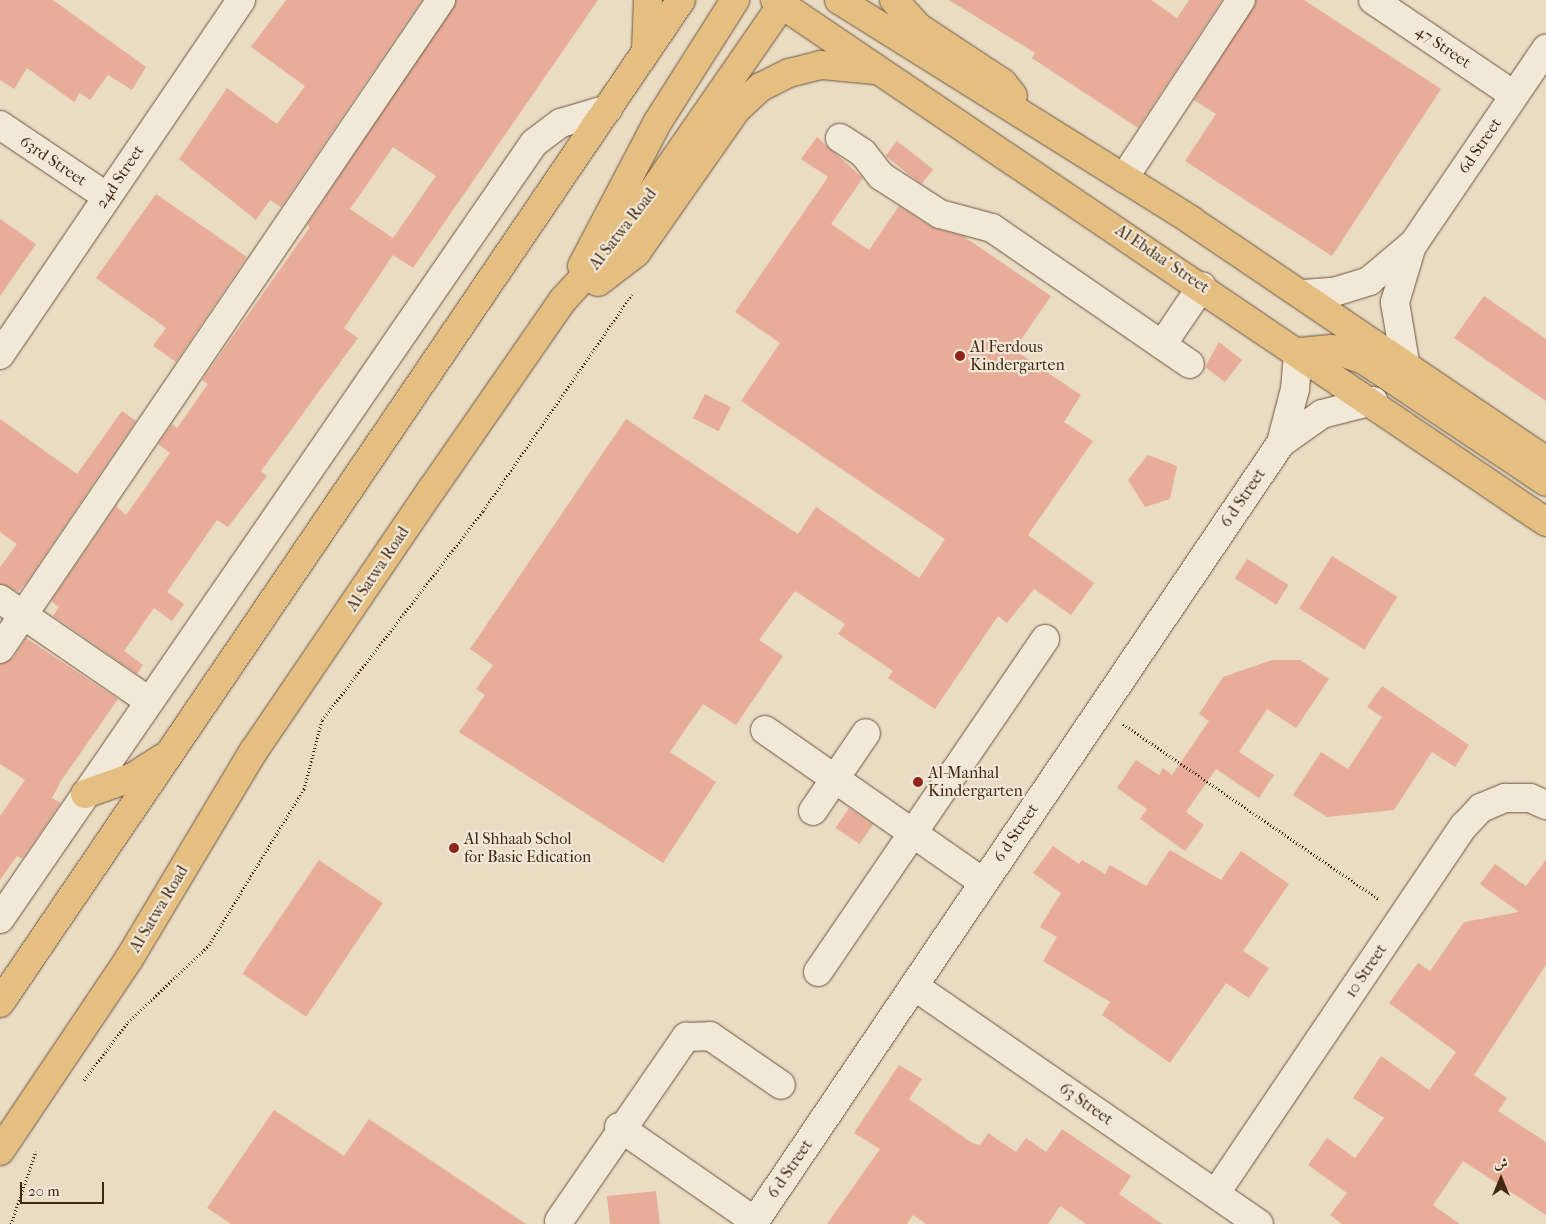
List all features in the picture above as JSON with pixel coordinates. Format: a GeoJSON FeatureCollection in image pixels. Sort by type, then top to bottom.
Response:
{"type":"FeatureCollection","features":[{"type":"Feature","properties":{"kind":"main road"},"geometry":{"type":"LineString","coordinates":[[646,52],[648,0]]}},
{"type":"Feature","properties":{"kind":"main road"},"geometry":{"type":"LineString","coordinates":[[0,1004],[681,0]]}},
{"type":"Feature","properties":{"kind":"main road"},"geometry":{"type":"LineString","coordinates":[[563,300],[657,123],[735,0]]}},
{"type":"Feature","properties":{"kind":"main road"},"geometry":{"type":"LineString","coordinates":[[839,0],[1124,178],[1303,294],[1405,362],[1546,461]]}},
{"type":"Feature","properties":{"kind":"main road"},"geometry":{"type":"LineString","coordinates":[[894,0],[918,26],[1003,83],[1025,117]]}},
{"type":"Feature","properties":{"kind":"main road","name":"Al Satwa Road"},"geometry":{"type":"LineString","coordinates":[[0,1151],[129,959],[253,752],[563,300],[621,237],[781,1]]}},
{"type":"Feature","properties":{"kind":"main road","name":"Al Ebdaa' Street"},"geometry":{"type":"LineString","coordinates":[[781,1],[1373,401],[1546,522]]}},
{"type":"Feature","properties":{"kind":"main road"},"geometry":{"type":"LineString","coordinates":[[563,300],[614,272],[636,252],[737,109],[761,87],[789,73],[821,66],[882,71]]}},
{"type":"Feature","properties":{"kind":"main road"},"geometry":{"type":"LineString","coordinates":[[1298,352],[1332,349],[1364,360],[1546,482]]}},
{"type":"Feature","properties":{"kind":"main road"},"geometry":{"type":"LineString","coordinates":[[85,794],[133,777],[174,747]]}},
{"type":"Feature","properties":{"kind":"street","name":"24d Street"},"geometry":{"type":"LineString","coordinates":[[0,355],[241,0]]}},
{"type":"Feature","properties":{"kind":"street"},"geometry":{"type":"LineString","coordinates":[[0,649],[441,0]]}},
{"type":"Feature","properties":{"kind":"street"},"geometry":{"type":"LineString","coordinates":[[1124,178],[1241,0]]}},
{"type":"Feature","properties":{"kind":"street","name":"47 Street"},"geometry":{"type":"LineString","coordinates":[[1372,0],[1514,95]]}},
{"type":"Feature","properties":{"kind":"street","name":"6d Street"},"geometry":{"type":"LineString","coordinates":[[1303,294],[1334,292],[1369,281],[1414,243],[1546,49]]}},
{"type":"Feature","properties":{"kind":"street"},"geometry":{"type":"LineString","coordinates":[[0,919],[534,143],[561,123],[608,109]]}},
{"type":"Feature","properties":{"kind":"street","name":"63rd Street"},"geometry":{"type":"LineString","coordinates":[[0,125],[106,197]]}},
{"type":"Feature","properties":{"kind":"street"},"geometry":{"type":"LineString","coordinates":[[840,138],[863,153],[881,176],[940,214],[992,228],[1190,364]]}},
{"type":"Feature","properties":{"kind":"street","name":"6d Street"},"geometry":{"type":"LineString","coordinates":[[1405,362],[1395,302],[1414,243]]}},
{"type":"Feature","properties":{"kind":"street"},"geometry":{"type":"LineString","coordinates":[[1162,345],[1202,286]]}},
{"type":"Feature","properties":{"kind":"street","name":"6 d Street"},"geometry":{"type":"LineString","coordinates":[[754,1222],[1280,443],[1295,389],[1298,352]]}},
{"type":"Feature","properties":{"kind":"street","name":"6 d Street"},"geometry":{"type":"LineString","coordinates":[[1280,443],[1322,414],[1373,401]]}},
{"type":"Feature","properties":{"kind":"street"},"geometry":{"type":"LineString","coordinates":[[0,599],[150,701]]}},
{"type":"Feature","properties":{"kind":"street"},"geometry":{"type":"LineString","coordinates":[[818,972],[1045,639]]}},
{"type":"Feature","properties":{"kind":"street"},"geometry":{"type":"LineString","coordinates":[[765,730],[983,882]]}},
{"type":"Feature","properties":{"kind":"street"},"geometry":{"type":"LineString","coordinates":[[813,811],[866,733]]}},
{"type":"Feature","properties":{"kind":"street","name":"10 Street"},"geometry":{"type":"LineString","coordinates":[[1216,1194],[1404,916],[1482,808],[1505,798],[1530,798],[1546,805]]}},
{"type":"Feature","properties":{"kind":"street","name":"63 Street"},"geometry":{"type":"LineString","coordinates":[[914,986],[1259,1224]]}},
{"type":"Feature","properties":{"kind":"street"},"geometry":{"type":"LineString","coordinates":[[558,1221],[619,1127],[681,1040],[692,1035],[710,1036],[781,1085]]}},
{"type":"Feature","properties":{"kind":"street"},"geometry":{"type":"LineString","coordinates":[[619,1127],[754,1222]]}},
{"type":"Feature","properties":{"kind":"path"},"geometry":{"type":"LineString","coordinates":[[82,1083],[128,1022],[209,945],[304,789],[322,720],[483,511],[638,284]]}},
{"type":"Feature","properties":{"kind":"path"},"geometry":{"type":"LineString","coordinates":[[1101,709],[1404,916]]}},
{"type":"Feature","properties":{"kind":"path"},"geometry":{"type":"LineString","coordinates":[[11,1224],[38,1145]]}},
{"type":"Feature","properties":{"kind":"building"},"geometry":{"type":"Polygon","coordinates":[[[0,0],[53,0],[146,67],[132,90],[108,75],[90,100],[80,93],[74,102],[27,68],[14,89],[0,80],[0,0]]]}},
{"type":"Feature","properties":{"kind":"building"},"geometry":{"type":"Polygon","coordinates":[[[286,0],[422,0],[281,207],[270,200],[256,220],[179,159],[227,88],[277,124],[305,86],[251,47],[286,0]]]}},
{"type":"Feature","properties":{"kind":"building"},"geometry":{"type":"Polygon","coordinates":[[[456,0],[598,0],[413,268],[393,255],[344,328],[358,338],[261,471],[267,476],[228,527],[217,520],[167,592],[184,604],[172,621],[154,608],[124,651],[143,665],[137,674],[53,616],[59,607],[51,601],[116,506],[126,515],[170,453],[158,444],[172,424],[177,428],[208,384],[202,380],[310,227],[307,225],[456,0]],[[393,147],[350,209],[393,238],[436,176],[393,147]]]}},
{"type":"Feature","properties":{"kind":"building"},"geometry":{"type":"Polygon","coordinates":[[[949,0],[1151,0],[1177,18],[1189,0],[1222,0],[1138,128],[1032,58],[1035,53],[949,0]]]}},
{"type":"Feature","properties":{"kind":"building"},"geometry":{"type":"Polygon","coordinates":[[[1256,0],[1304,0],[1441,89],[1332,256],[1185,161],[1216,114],[1194,100],[1256,0]]]}},
{"type":"Feature","properties":{"kind":"building"},"geometry":{"type":"Polygon","coordinates":[[[817,137],[863,178],[831,224],[869,250],[899,206],[932,227],[963,236],[1051,296],[1014,350],[1081,395],[1064,422],[1093,441],[1028,535],[1094,583],[1071,615],[1034,589],[1007,623],[998,616],[935,709],[888,678],[893,671],[838,634],[845,624],[795,591],[759,640],[783,656],[736,725],[703,704],[670,752],[716,782],[663,863],[459,732],[485,695],[476,689],[493,665],[470,649],[626,419],[798,534],[816,507],[919,578],[945,539],[741,401],[780,343],[735,312],[828,177],[801,159],[817,137]]]}},
{"type":"Feature","properties":{"kind":"building"},"geometry":{"type":"Polygon","coordinates":[[[897,141],[933,169],[922,184],[885,156],[897,141]]]}},
{"type":"Feature","properties":{"kind":"building"},"geometry":{"type":"Polygon","coordinates":[[[156,194],[247,257],[176,362],[153,346],[166,328],[96,278],[156,194]]]}},
{"type":"Feature","properties":{"kind":"building"},"geometry":{"type":"Polygon","coordinates":[[[0,219],[36,244],[0,296],[0,219]]]}},
{"type":"Feature","properties":{"kind":"building"},"geometry":{"type":"Polygon","coordinates":[[[1484,296],[1546,339],[1546,401],[1454,338],[1484,296]]]}},
{"type":"Feature","properties":{"kind":"building"},"geometry":{"type":"Polygon","coordinates":[[[1219,342],[1242,360],[1225,382],[1205,367],[1219,342]]]}},
{"type":"Feature","properties":{"kind":"building"},"geometry":{"type":"Polygon","coordinates":[[[705,394],[731,407],[719,431],[693,418],[705,394]]]}},
{"type":"Feature","properties":{"kind":"building"},"geometry":{"type":"Polygon","coordinates":[[[122,411],[136,421],[26,583],[18,592],[0,584],[0,567],[17,544],[0,532],[0,419],[77,474],[122,411]]]}},
{"type":"Feature","properties":{"kind":"building"},"geometry":{"type":"Polygon","coordinates":[[[1148,455],[1177,466],[1170,499],[1145,507],[1128,480],[1148,455]]]}},
{"type":"Feature","properties":{"kind":"building"},"geometry":{"type":"Polygon","coordinates":[[[1332,556],[1397,597],[1364,649],[1299,609],[1332,556]]]}},
{"type":"Feature","properties":{"kind":"building"},"geometry":{"type":"Polygon","coordinates":[[[1247,559],[1289,585],[1276,604],[1235,579],[1247,559]]]}},
{"type":"Feature","properties":{"kind":"building"},"geometry":{"type":"Polygon","coordinates":[[[26,638],[118,699],[61,781],[52,798],[61,803],[22,859],[17,856],[0,880],[0,816],[25,780],[0,764],[0,664],[13,658],[26,638]]]}},
{"type":"Feature","properties":{"kind":"building"},"geometry":{"type":"Polygon","coordinates":[[[1272,660],[1300,660],[1329,679],[1296,728],[1267,709],[1239,752],[1274,775],[1259,798],[1216,769],[1186,812],[1204,825],[1185,851],[1140,819],[1147,809],[1117,788],[1136,760],[1159,775],[1163,768],[1172,775],[1209,721],[1199,714],[1223,677],[1272,660]]]}},
{"type":"Feature","properties":{"kind":"building"},"geometry":{"type":"Polygon","coordinates":[[[1382,686],[1469,745],[1455,767],[1432,752],[1394,810],[1327,817],[1293,795],[1321,752],[1348,769],[1382,717],[1367,707],[1382,686]]]}},
{"type":"Feature","properties":{"kind":"building"},"geometry":{"type":"Polygon","coordinates":[[[849,808],[873,824],[860,844],[836,828],[849,808]]]}},
{"type":"Feature","properties":{"kind":"building"},"geometry":{"type":"Polygon","coordinates":[[[1053,846],[1079,864],[1082,860],[1105,874],[1110,865],[1146,886],[1170,850],[1221,880],[1241,851],[1289,884],[1243,951],[1269,968],[1249,998],[1226,983],[1170,1063],[1102,1015],[1110,1002],[1043,961],[1057,937],[1040,927],[1061,893],[1033,873],[1053,846]]]}},
{"type":"Feature","properties":{"kind":"building"},"geometry":{"type":"Polygon","coordinates":[[[319,860],[383,903],[306,1017],[242,974],[319,860]]]}},
{"type":"Feature","properties":{"kind":"building"},"geometry":{"type":"Polygon","coordinates":[[[1546,860],[1546,965],[1474,1075],[1507,1098],[1498,1111],[1546,1142],[1546,1215],[1463,1161],[1433,1205],[1460,1224],[1342,1224],[1330,1215],[1347,1193],[1308,1165],[1327,1138],[1355,1158],[1384,1118],[1353,1098],[1381,1056],[1429,1090],[1456,1052],[1389,1003],[1418,963],[1430,971],[1464,922],[1519,912],[1480,884],[1495,864],[1526,886],[1546,860]]]}},
{"type":"Feature","properties":{"kind":"building"},"geometry":{"type":"Polygon","coordinates":[[[899,1065],[922,1079],[909,1099],[972,1143],[980,1145],[988,1133],[1016,1152],[1026,1138],[1046,1152],[1062,1129],[1131,1176],[1119,1194],[1162,1224],[1086,1224],[1060,1206],[1048,1224],[926,1224],[913,1215],[907,1224],[827,1224],[880,1149],[854,1133],[899,1065]]]}},
{"type":"Feature","properties":{"kind":"building"},"geometry":{"type":"Polygon","coordinates":[[[274,1110],[344,1156],[369,1119],[526,1224],[231,1224],[207,1208],[274,1110]]]}},
{"type":"Feature","properties":{"kind":"building"},"geometry":{"type":"Polygon","coordinates":[[[656,1191],[660,1224],[610,1224],[607,1196],[656,1191]]]}},
{"type":"Feature","properties":{"kind":"place","name":"Al Ferdous Kindergarten"},"geometry":{"type":"Point","coordinates":[960,356]}},
{"type":"Feature","properties":{"kind":"place","name":"Al-Manhal Kindergarten"},"geometry":{"type":"Point","coordinates":[918,782]}},
{"type":"Feature","properties":{"kind":"place","name":"Al Shhaab Schol for Basic Edication"},"geometry":{"type":"Point","coordinates":[454,848]}}]}
